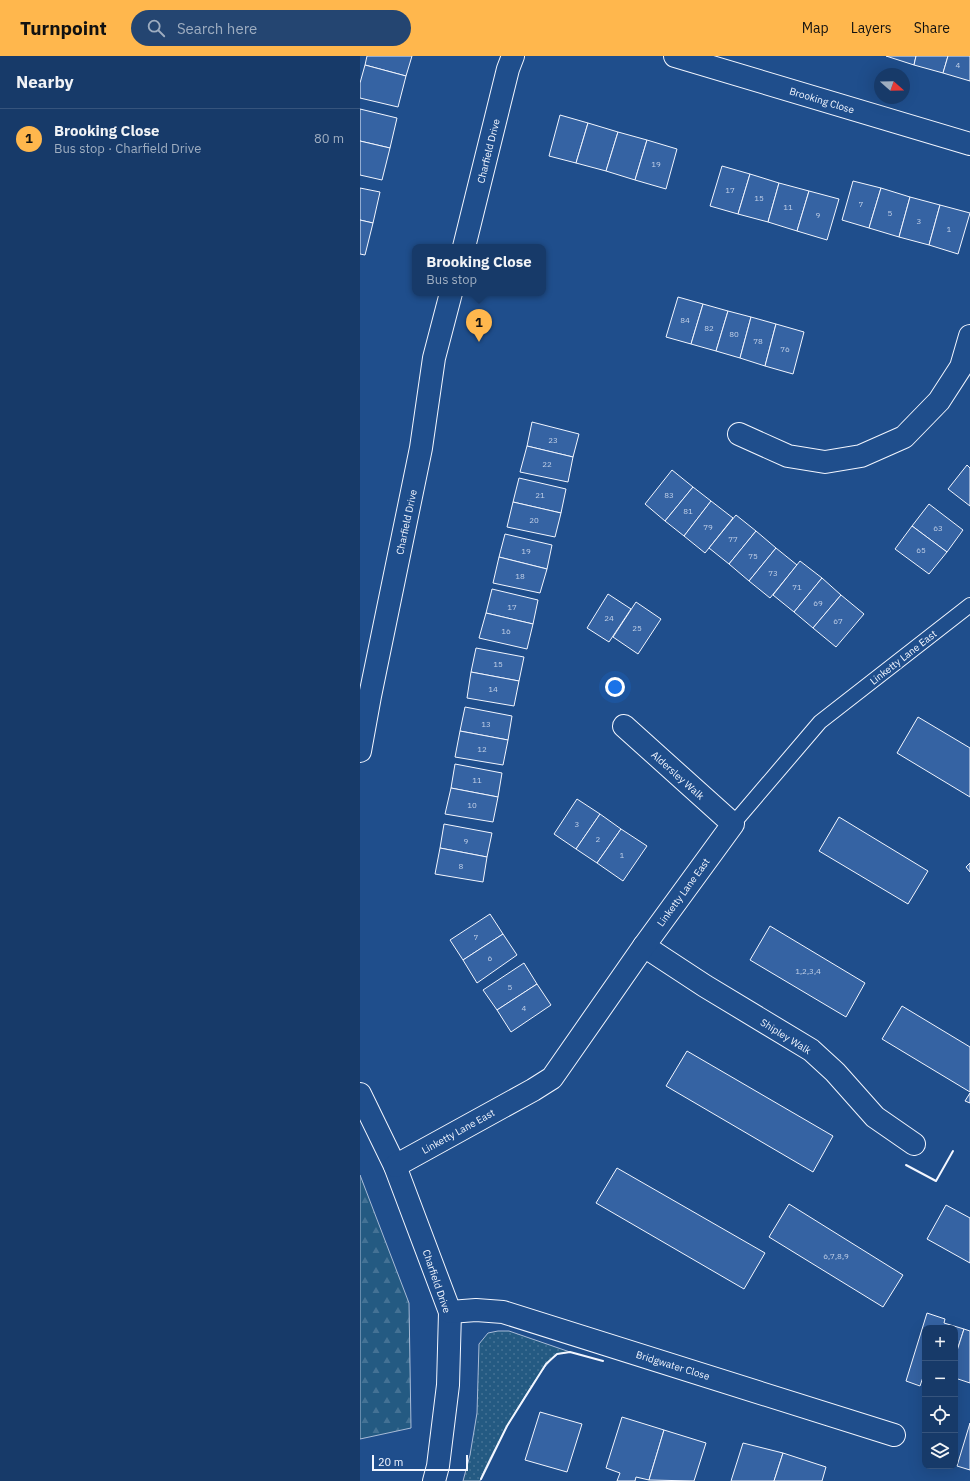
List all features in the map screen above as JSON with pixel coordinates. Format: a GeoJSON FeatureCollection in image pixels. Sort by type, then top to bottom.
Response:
{"type":"FeatureCollection","features":[{"type":"Feature","properties":{"kind":"street","name":"Charfield Drive"},"geometry":{"type":"LineString","coordinates":[[465,244],[508,69],[513,56]]}},
{"type":"Feature","properties":{"kind":"street","name":"Brooking Close"},"geometry":{"type":"LineString","coordinates":[[675,56],[970,144]]}},
{"type":"Feature","properties":{"kind":"street","name":"Charfield Drive"},"geometry":{"type":"LineString","coordinates":[[360,751],[365,695],[421,448],[434,358],[450,296]]}},
{"type":"Feature","properties":{"kind":"street"},"geometry":{"type":"LineString","coordinates":[[739,434],[788,456],[825,462],[861,456],[904,437],[939,401],[961,367],[970,336]]}},
{"type":"Feature","properties":{"kind":"street","name":"Aldersley Walk"},"geometry":{"type":"LineString","coordinates":[[624,726],[733,824]]}},
{"type":"Feature","properties":{"kind":"street","name":"Linketty Lane East"},"geometry":{"type":"LineString","coordinates":[[395,1166],[552,1078],[644,946],[733,824]]}},
{"type":"Feature","properties":{"kind":"street","name":"Shipley Walk"},"geometry":{"type":"LineString","coordinates":[[644,946],[705,986],[811,1050],[835,1072],[875,1117],[914,1144]]}},
{"type":"Feature","properties":{"kind":"street","name":"Charfield Drive"},"geometry":{"type":"LineString","coordinates":[[360,1094],[395,1166],[450,1312],[448,1385],[438,1466],[434,1481]]}},
{"type":"Feature","properties":{"kind":"street","name":"Bridgwater Close"},"geometry":{"type":"LineString","coordinates":[[450,1312],[476,1310],[503,1312],[894,1435]]}},
{"type":"Feature","properties":{"kind":"lane","name":"Linketty Lane East"},"geometry":{"type":"LineString","coordinates":[[733,824],[820,722],[970,605]]}},
{"type":"Feature","properties":{"kind":"green space"},"geometry":{"type":"Polygon","coordinates":[[[360,1175],[409,1303],[411,1428],[360,1439],[360,1175]]]}},
{"type":"Feature","properties":{"kind":"green space"},"geometry":{"type":"Polygon","coordinates":[[[509,1331],[570,1352],[558,1354],[550,1361],[539,1375],[503,1434],[480,1481],[463,1481],[470,1455],[477,1413],[479,1344],[488,1333],[509,1331]]]}},
{"type":"Feature","properties":{"kind":"building"},"geometry":{"type":"Polygon","coordinates":[[[367,56],[412,56],[406,76],[365,65],[367,56]]]}},
{"type":"Feature","properties":{"kind":"building"},"geometry":{"type":"Polygon","coordinates":[[[886,56],[916,56],[914,65],[886,56]]]}},
{"type":"Feature","properties":{"kind":"building"},"geometry":{"type":"Polygon","coordinates":[[[916,56],[948,56],[943,73],[914,65],[916,56]]]}},
{"type":"Feature","properties":{"kind":"building"},"geometry":{"type":"Polygon","coordinates":[[[948,56],[970,56],[970,81],[943,73],[948,56]]]}},
{"type":"Feature","properties":{"kind":"building"},"geometry":{"type":"Polygon","coordinates":[[[365,65],[406,76],[398,107],[360,98],[360,83],[365,65]]]}},
{"type":"Feature","properties":{"kind":"building"},"geometry":{"type":"Polygon","coordinates":[[[360,109],[397,118],[390,148],[360,141],[360,109]]]}},
{"type":"Feature","properties":{"kind":"building"},"geometry":{"type":"Polygon","coordinates":[[[560,115],[588,123],[576,163],[549,156],[560,115]]]}},
{"type":"Feature","properties":{"kind":"building"},"geometry":{"type":"Polygon","coordinates":[[[588,123],[618,132],[606,171],[576,163],[588,123]]]}},
{"type":"Feature","properties":{"kind":"building"},"geometry":{"type":"Polygon","coordinates":[[[618,132],[647,140],[635,180],[606,171],[618,132]]]}},
{"type":"Feature","properties":{"kind":"building"},"geometry":{"type":"Polygon","coordinates":[[[647,140],[677,149],[666,189],[635,180],[647,140]]]}},
{"type":"Feature","properties":{"kind":"building"},"geometry":{"type":"Polygon","coordinates":[[[360,141],[390,148],[382,180],[360,175],[360,141]]]}},
{"type":"Feature","properties":{"kind":"building"},"geometry":{"type":"Polygon","coordinates":[[[722,166],[750,174],[738,214],[710,206],[722,166]]]}},
{"type":"Feature","properties":{"kind":"building"},"geometry":{"type":"Polygon","coordinates":[[[750,174],[779,183],[768,222],[738,214],[750,174]]]}},
{"type":"Feature","properties":{"kind":"building"},"geometry":{"type":"Polygon","coordinates":[[[853,181],[881,188],[869,228],[842,220],[853,181]]]}},
{"type":"Feature","properties":{"kind":"building"},"geometry":{"type":"Polygon","coordinates":[[[779,183],[809,191],[797,231],[768,222],[779,183]]]}},
{"type":"Feature","properties":{"kind":"building"},"geometry":{"type":"Polygon","coordinates":[[[360,188],[380,192],[373,223],[360,220],[360,188]]]}},
{"type":"Feature","properties":{"kind":"building"},"geometry":{"type":"Polygon","coordinates":[[[881,188],[910,197],[899,237],[869,228],[881,188]]]}},
{"type":"Feature","properties":{"kind":"building"},"geometry":{"type":"Polygon","coordinates":[[[809,191],[839,199],[827,240],[797,231],[809,191]]]}},
{"type":"Feature","properties":{"kind":"building"},"geometry":{"type":"Polygon","coordinates":[[[910,197],[940,205],[929,245],[899,237],[910,197]]]}},
{"type":"Feature","properties":{"kind":"building"},"geometry":{"type":"Polygon","coordinates":[[[940,205],[970,213],[958,254],[929,245],[940,205]]]}},
{"type":"Feature","properties":{"kind":"building"},"geometry":{"type":"Polygon","coordinates":[[[360,220],[373,223],[365,255],[360,254],[360,220]]]}},
{"type":"Feature","properties":{"kind":"building"},"geometry":{"type":"Polygon","coordinates":[[[678,297],[703,304],[691,344],[666,337],[678,297]]]}},
{"type":"Feature","properties":{"kind":"building"},"geometry":{"type":"Polygon","coordinates":[[[703,304],[728,311],[716,351],[691,344],[703,304]]]}},
{"type":"Feature","properties":{"kind":"building"},"geometry":{"type":"Polygon","coordinates":[[[728,311],[751,317],[740,358],[716,351],[728,311]]]}},
{"type":"Feature","properties":{"kind":"building"},"geometry":{"type":"Polygon","coordinates":[[[751,317],[776,324],[765,366],[740,358],[751,317]]]}},
{"type":"Feature","properties":{"kind":"building"},"geometry":{"type":"Polygon","coordinates":[[[776,324],[804,332],[793,374],[765,366],[776,324]]]}},
{"type":"Feature","properties":{"kind":"building"},"geometry":{"type":"Polygon","coordinates":[[[532,422],[579,434],[573,457],[527,446],[532,422]]]}},
{"type":"Feature","properties":{"kind":"building"},"geometry":{"type":"Polygon","coordinates":[[[527,446],[573,457],[568,482],[520,472],[527,446]]]}},
{"type":"Feature","properties":{"kind":"building"},"geometry":{"type":"Polygon","coordinates":[[[967,465],[970,468],[970,506],[948,489],[967,465]]]}},
{"type":"Feature","properties":{"kind":"building"},"geometry":{"type":"Polygon","coordinates":[[[672,470],[693,487],[665,521],[645,504],[672,470]]]}},
{"type":"Feature","properties":{"kind":"building"},"geometry":{"type":"Polygon","coordinates":[[[519,478],[566,489],[561,513],[513,502],[519,478]]]}},
{"type":"Feature","properties":{"kind":"building"},"geometry":{"type":"Polygon","coordinates":[[[693,487],[711,501],[684,536],[665,521],[693,487]]]}},
{"type":"Feature","properties":{"kind":"building"},"geometry":{"type":"Polygon","coordinates":[[[711,501],[733,518],[705,553],[684,536],[711,501]]]}},
{"type":"Feature","properties":{"kind":"building"},"geometry":{"type":"Polygon","coordinates":[[[513,502],[561,513],[555,537],[507,527],[513,502]]]}},
{"type":"Feature","properties":{"kind":"building"},"geometry":{"type":"Polygon","coordinates":[[[929,504],[963,530],[947,552],[912,526],[929,504]]]}},
{"type":"Feature","properties":{"kind":"building"},"geometry":{"type":"Polygon","coordinates":[[[736,515],[756,531],[729,564],[709,548],[736,515]]]}},
{"type":"Feature","properties":{"kind":"building"},"geometry":{"type":"Polygon","coordinates":[[[912,526],[947,552],[929,574],[895,549],[912,526]]]}},
{"type":"Feature","properties":{"kind":"building"},"geometry":{"type":"Polygon","coordinates":[[[756,531],[776,548],[749,581],[729,564],[756,531]]]}},
{"type":"Feature","properties":{"kind":"building"},"geometry":{"type":"Polygon","coordinates":[[[505,534],[552,545],[547,569],[499,557],[505,534]]]}},
{"type":"Feature","properties":{"kind":"building"},"geometry":{"type":"Polygon","coordinates":[[[776,548],[797,565],[770,598],[749,581],[776,548]]]}},
{"type":"Feature","properties":{"kind":"building"},"geometry":{"type":"Polygon","coordinates":[[[499,557],[547,569],[540,593],[493,583],[499,557]]]}},
{"type":"Feature","properties":{"kind":"building"},"geometry":{"type":"Polygon","coordinates":[[[800,561],[822,578],[794,612],[773,595],[800,561]]]}},
{"type":"Feature","properties":{"kind":"building"},"geometry":{"type":"Polygon","coordinates":[[[822,578],[841,595],[813,628],[794,612],[822,578]]]}},
{"type":"Feature","properties":{"kind":"building"},"geometry":{"type":"Polygon","coordinates":[[[492,589],[538,600],[533,624],[486,613],[492,589]]]}},
{"type":"Feature","properties":{"kind":"building"},"geometry":{"type":"Polygon","coordinates":[[[608,594],[631,609],[609,642],[587,628],[608,594]]]}},
{"type":"Feature","properties":{"kind":"building"},"geometry":{"type":"Polygon","coordinates":[[[841,595],[864,614],[836,647],[813,628],[841,595]]]}},
{"type":"Feature","properties":{"kind":"building"},"geometry":{"type":"Polygon","coordinates":[[[636,602],[661,619],[638,654],[613,637],[636,602]]]}},
{"type":"Feature","properties":{"kind":"building"},"geometry":{"type":"Polygon","coordinates":[[[486,613],[533,624],[527,649],[479,638],[486,613]]]}},
{"type":"Feature","properties":{"kind":"building"},"geometry":{"type":"Polygon","coordinates":[[[476,648],[524,657],[519,681],[471,672],[476,648]]]}},
{"type":"Feature","properties":{"kind":"building"},"geometry":{"type":"Polygon","coordinates":[[[471,672],[519,681],[514,706],[467,698],[471,672]]]}},
{"type":"Feature","properties":{"kind":"building"},"geometry":{"type":"Polygon","coordinates":[[[465,707],[512,716],[508,740],[460,731],[465,707]]]}},
{"type":"Feature","properties":{"kind":"building"},"geometry":{"type":"Polygon","coordinates":[[[918,717],[970,748],[970,797],[897,753],[918,717]]]}},
{"type":"Feature","properties":{"kind":"building"},"geometry":{"type":"Polygon","coordinates":[[[460,731],[508,740],[503,765],[455,757],[460,731]]]}},
{"type":"Feature","properties":{"kind":"building"},"geometry":{"type":"Polygon","coordinates":[[[455,764],[502,773],[498,797],[451,788],[455,764]]]}},
{"type":"Feature","properties":{"kind":"building"},"geometry":{"type":"Polygon","coordinates":[[[451,788],[498,797],[493,822],[445,814],[451,788]]]}},
{"type":"Feature","properties":{"kind":"building"},"geometry":{"type":"Polygon","coordinates":[[[577,799],[600,814],[576,849],[554,834],[577,799]]]}},
{"type":"Feature","properties":{"kind":"building"},"geometry":{"type":"Polygon","coordinates":[[[600,814],[621,829],[597,863],[576,849],[600,814]]]}},
{"type":"Feature","properties":{"kind":"building"},"geometry":{"type":"Polygon","coordinates":[[[839,817],[928,871],[908,904],[819,851],[839,817]]]}},
{"type":"Feature","properties":{"kind":"building"},"geometry":{"type":"Polygon","coordinates":[[[444,824],[492,833],[487,857],[440,848],[444,824]]]}},
{"type":"Feature","properties":{"kind":"building"},"geometry":{"type":"Polygon","coordinates":[[[621,829],[647,846],[623,881],[597,863],[621,829]]]}},
{"type":"Feature","properties":{"kind":"building"},"geometry":{"type":"Polygon","coordinates":[[[440,848],[487,857],[483,882],[435,874],[440,848]]]}},
{"type":"Feature","properties":{"kind":"building"},"geometry":{"type":"Polygon","coordinates":[[[970,863],[970,872],[966,867],[970,863]]]}},
{"type":"Feature","properties":{"kind":"building"},"geometry":{"type":"Polygon","coordinates":[[[490,914],[503,934],[463,960],[450,940],[490,914]]]}},
{"type":"Feature","properties":{"kind":"building"},"geometry":{"type":"Polygon","coordinates":[[[770,926],[865,983],[846,1017],[750,960],[770,926]]]}},
{"type":"Feature","properties":{"kind":"building"},"geometry":{"type":"Polygon","coordinates":[[[503,934],[517,955],[477,983],[463,960],[503,934]]]}},
{"type":"Feature","properties":{"kind":"building"},"geometry":{"type":"Polygon","coordinates":[[[524,963],[537,984],[497,1010],[483,990],[524,963]]]}},
{"type":"Feature","properties":{"kind":"building"},"geometry":{"type":"Polygon","coordinates":[[[537,984],[551,1005],[511,1032],[497,1010],[537,984]]]}},
{"type":"Feature","properties":{"kind":"building"},"geometry":{"type":"Polygon","coordinates":[[[902,1006],[970,1047],[970,1092],[882,1039],[902,1006]]]}},
{"type":"Feature","properties":{"kind":"building"},"geometry":{"type":"Polygon","coordinates":[[[687,1051],[833,1136],[813,1172],[666,1086],[687,1051]]]}},
{"type":"Feature","properties":{"kind":"building"},"geometry":{"type":"Polygon","coordinates":[[[970,1093],[970,1103],[965,1101],[970,1093]]]}},
{"type":"Feature","properties":{"kind":"building"},"geometry":{"type":"Polygon","coordinates":[[[617,1168],[765,1253],[744,1289],[596,1203],[617,1168]]]}},
{"type":"Feature","properties":{"kind":"building"},"geometry":{"type":"Polygon","coordinates":[[[789,1204],[903,1275],[883,1307],[769,1237],[789,1204]]]}},
{"type":"Feature","properties":{"kind":"building"},"geometry":{"type":"Polygon","coordinates":[[[946,1205],[970,1218],[970,1263],[927,1239],[946,1205]]]}},
{"type":"Feature","properties":{"kind":"building"},"geometry":{"type":"Polygon","coordinates":[[[927,1313],[945,1319],[944,1323],[951,1325],[923,1325],[927,1313]]]}},
{"type":"Feature","properties":{"kind":"building"},"geometry":{"type":"Polygon","coordinates":[[[958,1327],[964,1329],[958,1348],[958,1327]]]}},
{"type":"Feature","properties":{"kind":"building"},"geometry":{"type":"Polygon","coordinates":[[[922,1329],[922,1380],[920,1386],[906,1381],[922,1329]]]}},
{"type":"Feature","properties":{"kind":"building"},"geometry":{"type":"Polygon","coordinates":[[[964,1329],[970,1331],[970,1383],[958,1379],[958,1348],[964,1329]]]}},
{"type":"Feature","properties":{"kind":"building"},"geometry":{"type":"Polygon","coordinates":[[[540,1412],[582,1424],[567,1472],[525,1460],[540,1412]]]}},
{"type":"Feature","properties":{"kind":"building"},"geometry":{"type":"Polygon","coordinates":[[[622,1417],[664,1430],[649,1480],[636,1477],[635,1481],[617,1481],[620,1473],[606,1468],[622,1417]]]}},
{"type":"Feature","properties":{"kind":"building"},"geometry":{"type":"Polygon","coordinates":[[[970,1423],[970,1470],[958,1466],[970,1423]]]}},
{"type":"Feature","properties":{"kind":"building"},"geometry":{"type":"Polygon","coordinates":[[[664,1430],[706,1443],[694,1481],[649,1480],[664,1430]]]}},
{"type":"Feature","properties":{"kind":"building"},"geometry":{"type":"Polygon","coordinates":[[[743,1443],[783,1453],[774,1481],[731,1481],[743,1443]]]}},
{"type":"Feature","properties":{"kind":"building"},"geometry":{"type":"Polygon","coordinates":[[[783,1453],[826,1467],[822,1481],[774,1481],[783,1453]]]}},
{"type":"Feature","properties":{"kind":"wall"},"geometry":{"type":"LineString","coordinates":[[906,1165],[936,1181],[953,1151]]}},
{"type":"Feature","properties":{"kind":"wall"},"geometry":{"type":"LineString","coordinates":[[481,1479],[507,1426],[546,1364],[557,1354],[570,1352],[603,1361]]}},
{"type":"Feature","properties":{"kind":"place","name":"Brooking Close"},"geometry":{"type":"Point","coordinates":[479,342]}}]}
